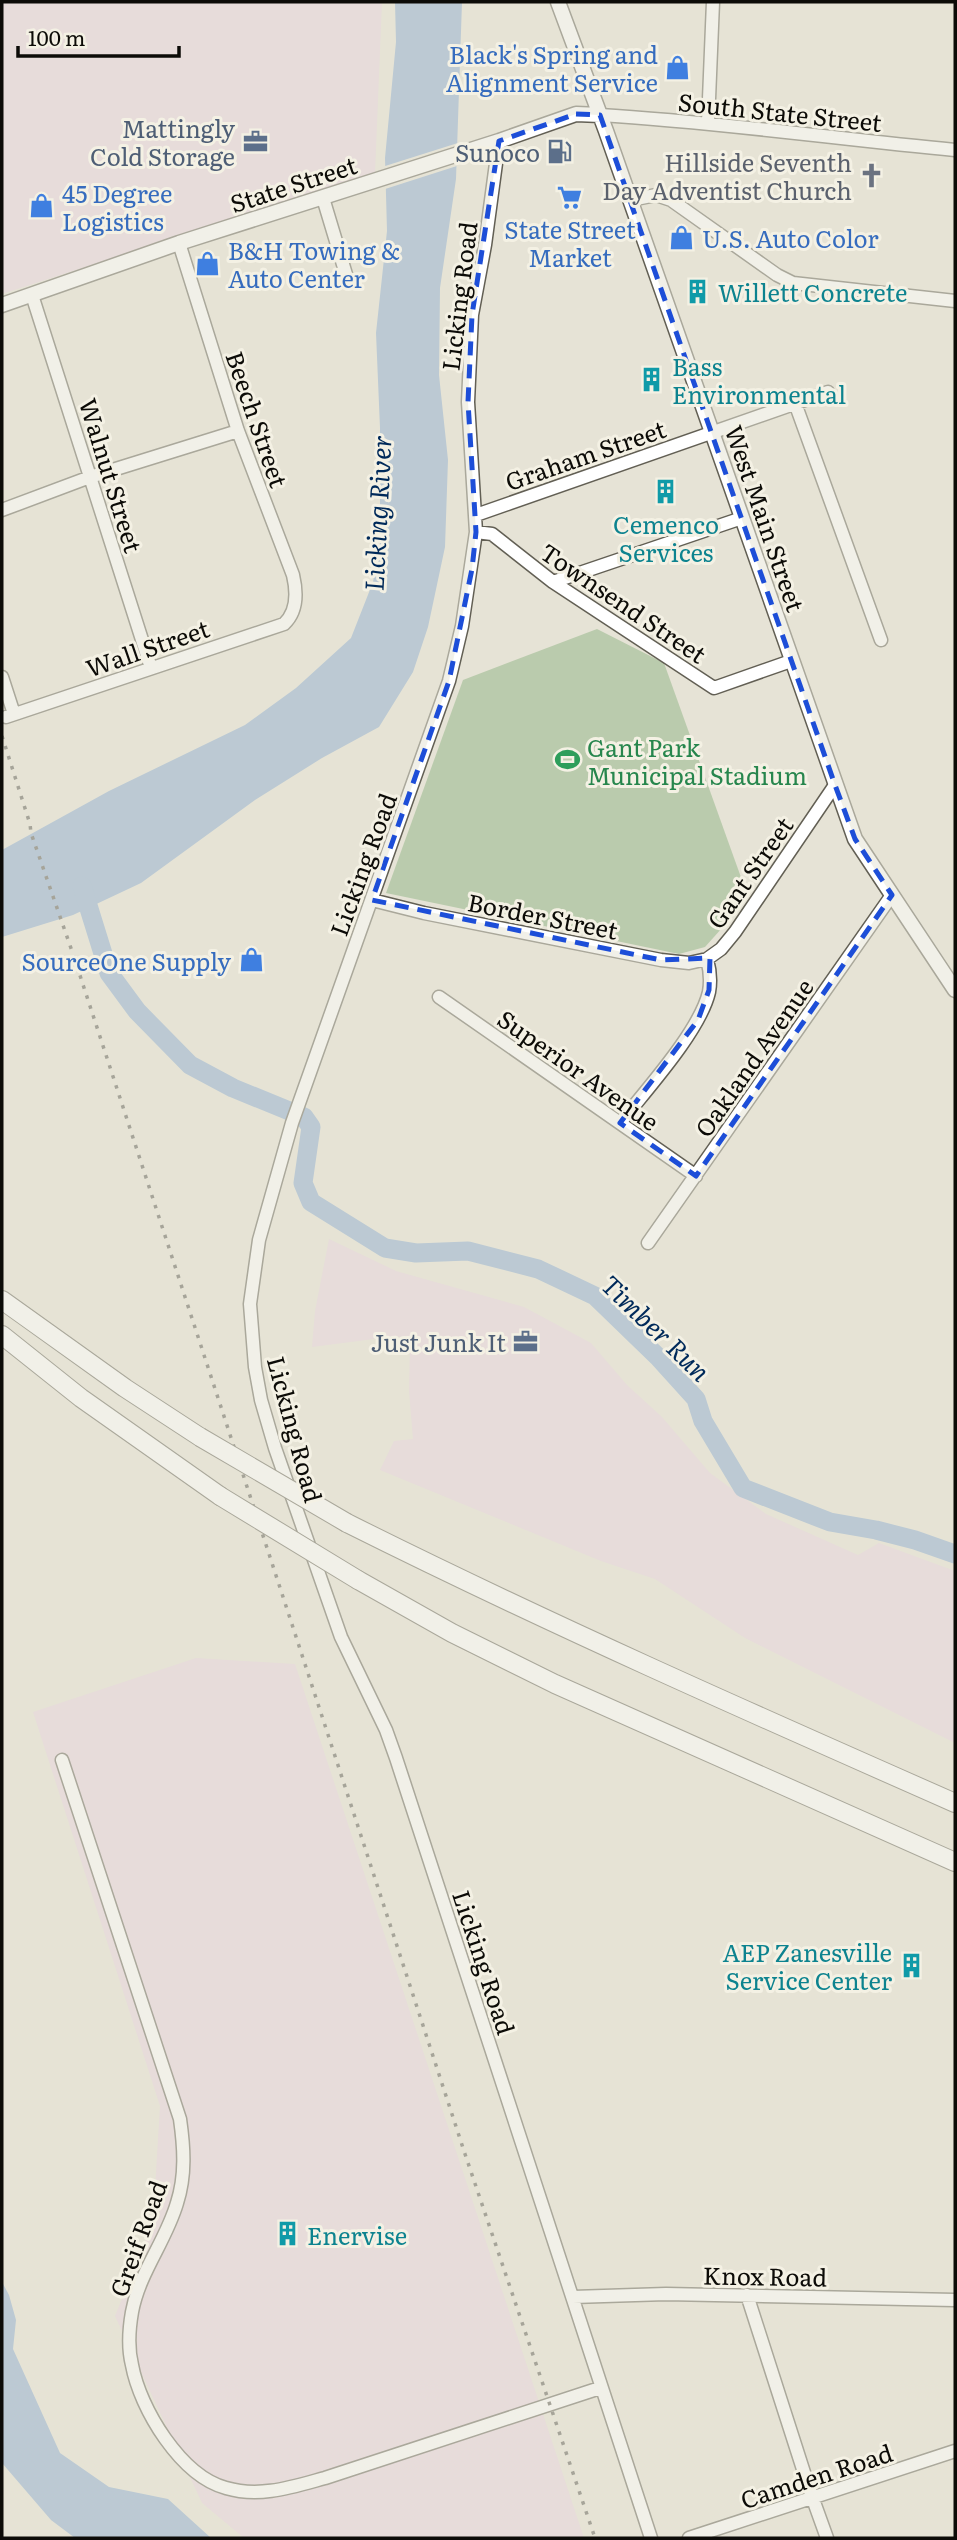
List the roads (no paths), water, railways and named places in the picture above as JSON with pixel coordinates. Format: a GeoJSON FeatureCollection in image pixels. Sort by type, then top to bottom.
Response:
{"type":"FeatureCollection","features":[{"type":"Feature","properties":{"kind":"highway"},"geometry":{"type":"LineString","coordinates":[[2,1300],[125,1388],[200,1437],[347,1523],[475,1587],[955,1803]]}},
{"type":"Feature","properties":{"kind":"highway"},"geometry":{"type":"LineString","coordinates":[[2,1335],[81,1398],[220,1496],[358,1580],[452,1633],[555,1684],[955,1862]]}},
{"type":"Feature","properties":{"kind":"main road","name":"West Main Street"},"geometry":{"type":"LineString","coordinates":[[558,2],[631,200],[855,839],[955,990]]}},
{"type":"Feature","properties":{"kind":"main road","name":"State Street"},"geometry":{"type":"LineString","coordinates":[[2,305],[178,243],[576,114],[600,115]]}},
{"type":"Feature","properties":{"kind":"street"},"geometry":{"type":"LineString","coordinates":[[708,123],[713,2]]}},
{"type":"Feature","properties":{"kind":"street","name":"South State Street"},"geometry":{"type":"LineString","coordinates":[[600,115],[708,123],[807,136],[955,150]]}},
{"type":"Feature","properties":{"kind":"street","name":"Licking Road"},"geometry":{"type":"LineString","coordinates":[[493,143],[485,245],[472,314],[468,402],[476,532],[462,626],[449,681],[292,1123],[258,1240],[250,1304],[252,1348],[261,1399],[326,1600],[386,1730],[396,1758],[651,2538]]}},
{"type":"Feature","properties":{"kind":"street"},"geometry":{"type":"LineString","coordinates":[[631,200],[656,195],[671,200],[793,284],[955,301]]}},
{"type":"Feature","properties":{"kind":"street"},"geometry":{"type":"LineString","coordinates":[[323,198],[348,281]]}},
{"type":"Feature","properties":{"kind":"street","name":"Beech Street"},"geometry":{"type":"LineString","coordinates":[[178,243],[238,430],[293,575],[296,590],[294,608]]}},
{"type":"Feature","properties":{"kind":"street","name":"Walnut Street"},"geometry":{"type":"LineString","coordinates":[[32,295],[151,668]]}},
{"type":"Feature","properties":{"kind":"street","name":"Graham Street"},"geometry":{"type":"LineString","coordinates":[[476,515],[828,392]]}},
{"type":"Feature","properties":{"kind":"street"},"geometry":{"type":"LineString","coordinates":[[795,403],[881,640]]}},
{"type":"Feature","properties":{"kind":"street"},"geometry":{"type":"LineString","coordinates":[[2,510],[90,477],[238,430]]}},
{"type":"Feature","properties":{"kind":"street"},"geometry":{"type":"LineString","coordinates":[[553,582],[742,518]]}},
{"type":"Feature","properties":{"kind":"street","name":"Townsend Street"},"geometry":{"type":"LineString","coordinates":[[476,532],[492,534],[553,582],[714,688],[791,661]]}},
{"type":"Feature","properties":{"kind":"street","name":"Wall Street"},"geometry":{"type":"LineString","coordinates":[[2,677],[10,716],[284,624],[294,608]]}},
{"type":"Feature","properties":{"kind":"street","name":"Gant Street"},"geometry":{"type":"LineString","coordinates":[[620,1123],[698,1020],[709,990],[710,972],[707,959],[721,949],[735,932],[835,785]]}},
{"type":"Feature","properties":{"kind":"street","name":"Oakland Avenue"},"geometry":{"type":"LineString","coordinates":[[648,1243],[892,895]]}},
{"type":"Feature","properties":{"kind":"street","name":"Border Street"},"geometry":{"type":"LineString","coordinates":[[372,900],[424,913],[661,960],[689,963],[707,959]]}},
{"type":"Feature","properties":{"kind":"street","name":"Superior Avenue"},"geometry":{"type":"LineString","coordinates":[[439,998],[696,1176]]}},
{"type":"Feature","properties":{"kind":"street","name":"Greif Road"},"geometry":{"type":"LineString","coordinates":[[62,1760],[180,2119],[184,2167],[178,2203],[140,2287],[132,2312],[130,2347],[132,2366],[141,2396],[173,2449],[187,2464],[224,2488],[256,2493],[285,2489],[600,2388]]}},
{"type":"Feature","properties":{"kind":"street"},"geometry":{"type":"LineString","coordinates":[[747,2295],[827,2538]]}},
{"type":"Feature","properties":{"kind":"street","name":"Knox Road"},"geometry":{"type":"LineString","coordinates":[[573,2297],[747,2295],[955,2300]]}},
{"type":"Feature","properties":{"kind":"street","name":"Camden Road"},"geometry":{"type":"LineString","coordinates":[[689,2538],[955,2451]]}},
{"type":"Feature","properties":{"kind":"water"},"geometry":{"type":"Polygon","coordinates":[[[395,2],[462,2],[456,179],[440,288],[439,375],[448,460],[445,547],[428,627],[413,672],[379,727],[322,758],[255,800],[141,883],[73,915],[2,937],[2,850],[109,791],[245,725],[296,688],[351,638],[373,582],[380,544],[380,428],[376,333],[387,231],[385,158],[396,42],[395,2]]]}},
{"type":"Feature","properties":{"kind":"water"},"geometry":{"type":"Polygon","coordinates":[[[2,2282],[16,2320],[13,2349],[60,2453],[109,2487],[168,2499],[211,2538],[75,2538],[51,2520],[2,2463],[2,2282]]]}},
{"type":"Feature","properties":{"kind":"waterway","name":"Timber Run"},"geometry":{"type":"LineString","coordinates":[[82,886],[109,973],[137,1011],[190,1065],[233,1088],[304,1117],[311,1127],[303,1183],[311,1202],[385,1248],[416,1253],[468,1251],[538,1269],[595,1296],[658,1357],[696,1399],[703,1421],[743,1488],[830,1522],[876,1530],[955,1554]]}},
{"type":"Feature","properties":{"kind":"railway"},"geometry":{"type":"LineString","coordinates":[[2,736],[31,833],[73,954],[465,2154],[595,2538]]}},
{"type":"Feature","properties":{"kind":"place","name":"Black's Spring and Alignment Service"},"geometry":{"type":"Point","coordinates":[678,67]}},
{"type":"Feature","properties":{"kind":"place","name":"Mattingly Cold Storage"},"geometry":{"type":"Point","coordinates":[255,141]}},
{"type":"Feature","properties":{"kind":"place","name":"Sunoco"},"geometry":{"type":"Point","coordinates":[560,151]}},
{"type":"Feature","properties":{"kind":"place","name":"Hillside Seventh Day Adventist Church"},"geometry":{"type":"Point","coordinates":[872,175]}},
{"type":"Feature","properties":{"kind":"place","name":"State Street Market"},"geometry":{"type":"Point","coordinates":[570,197]}},
{"type":"Feature","properties":{"kind":"place","name":"45 Degree Logistics"},"geometry":{"type":"Point","coordinates":[42,206]}},
{"type":"Feature","properties":{"kind":"place","name":"U.S. Auto Color"},"geometry":{"type":"Point","coordinates":[682,237]}},
{"type":"Feature","properties":{"kind":"place","name":"B&H Towing & Auto Center"},"geometry":{"type":"Point","coordinates":[208,263]}},
{"type":"Feature","properties":{"kind":"place","name":"Willett Concrete"},"geometry":{"type":"Point","coordinates":[698,291]}},
{"type":"Feature","properties":{"kind":"place","name":"Bass Environmental"},"geometry":{"type":"Point","coordinates":[652,379]}},
{"type":"Feature","properties":{"kind":"place","name":"Cemenco Services"},"geometry":{"type":"Point","coordinates":[666,492]}},
{"type":"Feature","properties":{"kind":"place","name":"Gant Park Municipal Stadium"},"geometry":{"type":"Point","coordinates":[567,760]}},
{"type":"Feature","properties":{"kind":"place","name":"SourceOne Supply"},"geometry":{"type":"Point","coordinates":[251,960]}},
{"type":"Feature","properties":{"kind":"place","name":"Just Junk It"},"geometry":{"type":"Point","coordinates":[526,1341]}},
{"type":"Feature","properties":{"kind":"place","name":"AEP Zanesville Service Center"},"geometry":{"type":"Point","coordinates":[912,1965]}},
{"type":"Feature","properties":{"kind":"place","name":"Enervise"},"geometry":{"type":"Point","coordinates":[287,2234]}},
{"type":"Feature","properties":{"kind":"water label","name":"Licking River"},"geometry":{"type":"Point","coordinates":[376,513]}}]}
